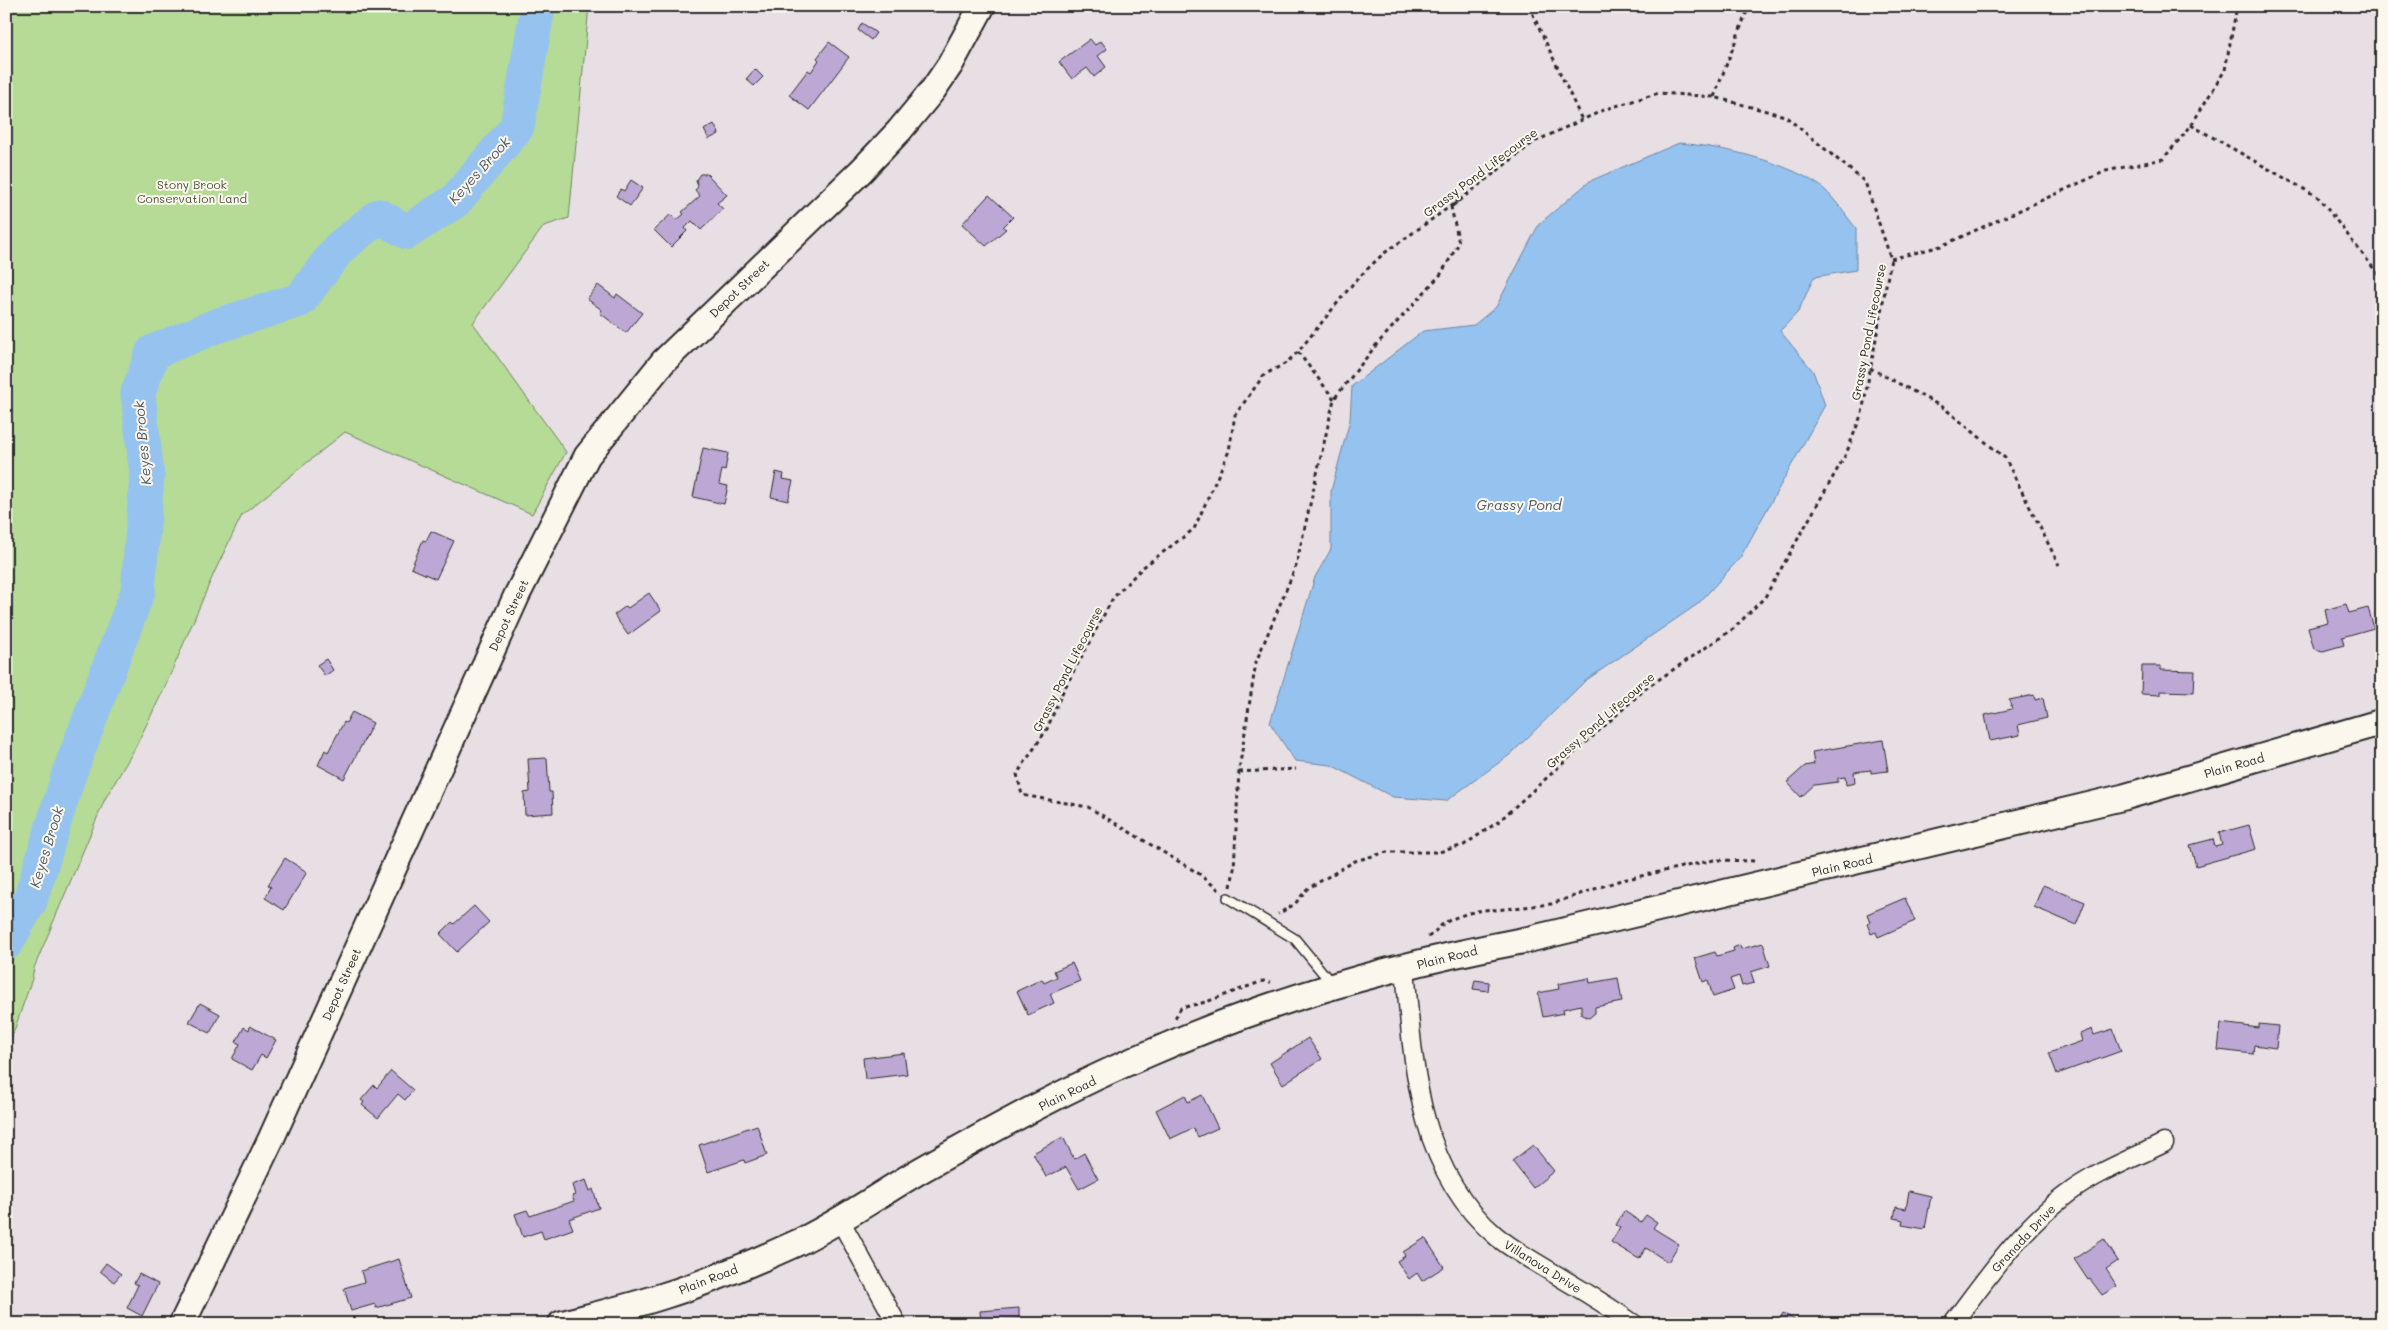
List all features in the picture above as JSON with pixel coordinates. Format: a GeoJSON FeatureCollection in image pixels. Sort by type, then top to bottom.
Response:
{"type":"FeatureCollection","features":[{"type":"Feature","properties":{"kind":"main road","name":"Depot Street"},"geometry":{"type":"LineString","coordinates":[[182,1324],[271,1139],[516,595],[586,456],[663,362],[861,171],[899,131],[950,65],[982,6]]}},
{"type":"Feature","properties":{"kind":"main road","name":"Plain Road"},"geometry":{"type":"LineString","coordinates":[[561,1324],[664,1296],[799,1242],[840,1220],[920,1171],[1045,1103],[1150,1053],[1252,1013],[1334,986],[1464,952],[1546,935],[2124,797],[2382,722]]}},
{"type":"Feature","properties":{"kind":"street","name":"Villanova Drive"},"geometry":{"type":"LineString","coordinates":[[1405,968],[1416,1082],[1421,1108],[1430,1137],[1456,1190],[1474,1214],[1496,1236],[1634,1324]]}},
{"type":"Feature","properties":{"kind":"street","name":"Granada Drive"},"geometry":{"type":"LineString","coordinates":[[1952,1324],[1996,1266],[2044,1213],[2067,1194],[2164,1143]]}},
{"type":"Feature","properties":{"kind":"street"},"geometry":{"type":"LineString","coordinates":[[840,1220],[897,1324]]}},
{"type":"Feature","properties":{"kind":"lane"},"geometry":{"type":"LineString","coordinates":[[1228,898],[1296,939],[1334,986]]}},
{"type":"Feature","properties":{"kind":"path"},"geometry":{"type":"LineString","coordinates":[[1530,6],[1582,120]]}},
{"type":"Feature","properties":{"kind":"path"},"geometry":{"type":"LineString","coordinates":[[1714,98],[1749,6]]}},
{"type":"Feature","properties":{"kind":"path"},"geometry":{"type":"LineString","coordinates":[[1891,258],[1941,246],[2106,171],[2163,159],[2190,124],[2225,70],[2237,6]]}},
{"type":"Feature","properties":{"kind":"path","name":"Grassy Pond Lifecourse"},"geometry":{"type":"LineString","coordinates":[[1267,921],[1295,904],[1307,889],[1355,862],[1387,852],[1439,852],[1464,845],[1498,822],[1645,690],[1733,629],[1765,597],[1846,454],[1862,413],[1891,258],[1865,182],[1785,116],[1714,98],[1659,93],[1606,108],[1534,142],[1451,207]]}},
{"type":"Feature","properties":{"kind":"path"},"geometry":{"type":"LineString","coordinates":[[2190,124],[2318,197],[2382,279]]}},
{"type":"Feature","properties":{"kind":"path","name":"Grassy Pond Lifecourse"},"geometry":{"type":"LineString","coordinates":[[1228,898],[1198,872],[1088,807],[1022,795],[1018,774],[1047,729],[1061,695],[1113,598],[1142,568],[1194,529],[1229,452],[1235,415],[1264,374],[1286,363],[1298,352],[1355,281],[1384,254],[1462,198],[1451,207]]}},
{"type":"Feature","properties":{"kind":"path"},"geometry":{"type":"LineString","coordinates":[[1228,898],[1234,869],[1239,772],[1256,662],[1296,566],[1334,399],[1377,344],[1441,274],[1459,243],[1451,207]]}},
{"type":"Feature","properties":{"kind":"path"},"geometry":{"type":"LineString","coordinates":[[1298,352],[1334,399]]}},
{"type":"Feature","properties":{"kind":"path"},"geometry":{"type":"LineString","coordinates":[[1870,368],[1944,408],[2005,458],[2059,565]]}},
{"type":"Feature","properties":{"kind":"path"},"geometry":{"type":"LineString","coordinates":[[1239,772],[1296,769]]}},
{"type":"Feature","properties":{"kind":"green space","name":"Stony Brook Conservation Land"},"geometry":{"type":"Polygon","coordinates":[[[6,6],[589,6],[569,218],[544,226],[473,323],[566,452],[532,514],[345,432],[242,515],[214,573],[165,687],[134,750],[105,799],[34,968],[32,979],[6,1054],[6,6]]]}},
{"type":"Feature","properties":{"kind":"water","name":"Grassy Pond"},"geometry":{"type":"Polygon","coordinates":[[[1679,143],[1733,151],[1770,162],[1804,176],[1828,193],[1856,228],[1856,270],[1814,277],[1798,312],[1780,331],[1813,371],[1825,405],[1740,558],[1698,604],[1585,681],[1511,754],[1446,801],[1393,797],[1331,765],[1295,761],[1270,723],[1315,577],[1331,549],[1331,491],[1350,420],[1352,386],[1423,331],[1474,325],[1496,307],[1539,224],[1590,181],[1679,143]]]}},
{"type":"Feature","properties":{"kind":"building"},"geometry":{"type":"Polygon","coordinates":[[[862,23],[876,33],[871,40],[858,30],[862,23]]]}},
{"type":"Feature","properties":{"kind":"building"},"geometry":{"type":"Polygon","coordinates":[[[1090,39],[1095,45],[1101,41],[1107,49],[1098,56],[1106,67],[1094,77],[1087,68],[1072,79],[1059,62],[1090,39]]]}},
{"type":"Feature","properties":{"kind":"building"},"geometry":{"type":"Polygon","coordinates":[[[829,42],[849,57],[809,110],[789,95],[808,70],[811,72],[819,60],[817,58],[829,42]]]}},
{"type":"Feature","properties":{"kind":"building"},"geometry":{"type":"Polygon","coordinates":[[[755,69],[763,77],[754,86],[746,79],[755,69]]]}},
{"type":"Feature","properties":{"kind":"building"},"geometry":{"type":"Polygon","coordinates":[[[714,124],[719,134],[709,139],[704,130],[714,124]]]}},
{"type":"Feature","properties":{"kind":"building"},"geometry":{"type":"Polygon","coordinates":[[[700,174],[707,174],[727,195],[717,203],[723,209],[701,230],[692,221],[685,228],[687,231],[671,247],[654,230],[671,214],[677,220],[684,214],[682,212],[700,196],[695,190],[698,187],[696,180],[700,174]]]}},
{"type":"Feature","properties":{"kind":"building"},"geometry":{"type":"Polygon","coordinates":[[[631,180],[643,188],[630,206],[616,196],[621,189],[624,191],[631,180]]]}},
{"type":"Feature","properties":{"kind":"building"},"geometry":{"type":"Polygon","coordinates":[[[989,195],[1013,217],[1003,227],[1006,229],[986,246],[962,224],[989,195]]]}},
{"type":"Feature","properties":{"kind":"building"},"geometry":{"type":"Polygon","coordinates":[[[598,285],[615,298],[617,294],[642,313],[626,333],[600,313],[602,310],[587,299],[598,285]]]}},
{"type":"Feature","properties":{"kind":"building"},"geometry":{"type":"Polygon","coordinates":[[[703,448],[728,453],[725,471],[722,470],[719,484],[728,486],[724,504],[693,497],[703,448]]]}},
{"type":"Feature","properties":{"kind":"building"},"geometry":{"type":"Polygon","coordinates":[[[776,472],[784,474],[783,479],[793,481],[788,501],[771,497],[776,472]]]}},
{"type":"Feature","properties":{"kind":"building"},"geometry":{"type":"Polygon","coordinates":[[[431,531],[454,541],[436,579],[411,568],[423,540],[426,541],[431,531]]]}},
{"type":"Feature","properties":{"kind":"building"},"geometry":{"type":"Polygon","coordinates":[[[649,593],[661,611],[628,635],[614,615],[626,606],[628,608],[649,593]]]}},
{"type":"Feature","properties":{"kind":"building"},"geometry":{"type":"Polygon","coordinates":[[[2346,604],[2349,613],[2368,608],[2374,628],[2342,637],[2344,645],[2323,651],[2314,649],[2308,627],[2328,622],[2325,610],[2346,604]]]}},
{"type":"Feature","properties":{"kind":"building"},"geometry":{"type":"Polygon","coordinates":[[[326,659],[333,670],[325,676],[317,665],[326,659]]]}},
{"type":"Feature","properties":{"kind":"building"},"geometry":{"type":"Polygon","coordinates":[[[2142,666],[2161,666],[2161,670],[2195,671],[2194,692],[2160,691],[2160,695],[2141,694],[2142,666]]]}},
{"type":"Feature","properties":{"kind":"building"},"geometry":{"type":"Polygon","coordinates":[[[2034,695],[2035,700],[2043,698],[2047,718],[2018,725],[2020,735],[1990,741],[1985,715],[2012,709],[2009,700],[2034,695]]]}},
{"type":"Feature","properties":{"kind":"building"},"geometry":{"type":"Polygon","coordinates":[[[352,712],[373,723],[344,779],[318,765],[325,750],[328,752],[344,722],[346,723],[352,712]]]}},
{"type":"Feature","properties":{"kind":"building"},"geometry":{"type":"Polygon","coordinates":[[[1883,740],[1888,771],[1854,772],[1855,783],[1846,785],[1845,777],[1838,778],[1838,782],[1814,785],[1801,797],[1787,782],[1805,766],[1814,764],[1812,752],[1883,740]]]}},
{"type":"Feature","properties":{"kind":"building"},"geometry":{"type":"Polygon","coordinates":[[[547,758],[549,792],[552,792],[553,813],[525,815],[524,793],[530,792],[528,759],[547,758]]]}},
{"type":"Feature","properties":{"kind":"building"},"geometry":{"type":"Polygon","coordinates":[[[2249,825],[2256,849],[2196,866],[2190,845],[2213,839],[2215,847],[2222,845],[2219,833],[2249,825]]]}},
{"type":"Feature","properties":{"kind":"building"},"geometry":{"type":"Polygon","coordinates":[[[285,858],[307,872],[284,910],[265,898],[271,887],[268,885],[285,858]]]}},
{"type":"Feature","properties":{"kind":"building"},"geometry":{"type":"Polygon","coordinates":[[[2043,885],[2085,902],[2076,925],[2034,907],[2043,885]]]}},
{"type":"Feature","properties":{"kind":"building"},"geometry":{"type":"Polygon","coordinates":[[[1905,898],[1915,921],[1878,937],[1876,932],[1871,934],[1867,924],[1870,922],[1867,914],[1905,898]]]}},
{"type":"Feature","properties":{"kind":"building"},"geometry":{"type":"Polygon","coordinates":[[[474,906],[489,922],[457,952],[440,934],[452,922],[454,924],[474,906]]]}},
{"type":"Feature","properties":{"kind":"building"},"geometry":{"type":"Polygon","coordinates":[[[1763,943],[1770,966],[1751,972],[1754,983],[1742,986],[1739,976],[1730,979],[1734,990],[1713,997],[1708,980],[1703,982],[1695,958],[1715,952],[1717,956],[1734,951],[1733,948],[1740,945],[1741,949],[1763,943]]]}},
{"type":"Feature","properties":{"kind":"building"},"geometry":{"type":"Polygon","coordinates":[[[1072,963],[1080,981],[1050,994],[1054,1003],[1028,1015],[1017,991],[1042,979],[1044,983],[1057,977],[1054,971],[1072,963]]]}},
{"type":"Feature","properties":{"kind":"building"},"geometry":{"type":"Polygon","coordinates":[[[1589,978],[1590,983],[1618,978],[1622,1002],[1595,1007],[1595,1013],[1589,1018],[1581,1014],[1581,1005],[1563,1009],[1564,1013],[1543,1017],[1538,993],[1559,989],[1558,984],[1589,978]]]}},
{"type":"Feature","properties":{"kind":"building"},"geometry":{"type":"Polygon","coordinates":[[[1475,980],[1489,982],[1488,991],[1473,989],[1475,980]]]}},
{"type":"Feature","properties":{"kind":"building"},"geometry":{"type":"Polygon","coordinates":[[[200,1003],[220,1014],[210,1033],[189,1022],[200,1003]]]}},
{"type":"Feature","properties":{"kind":"building"},"geometry":{"type":"Polygon","coordinates":[[[2221,1023],[2259,1028],[2259,1024],[2278,1026],[2276,1048],[2254,1045],[2253,1054],[2218,1050],[2221,1023]]]}},
{"type":"Feature","properties":{"kind":"building"},"geometry":{"type":"Polygon","coordinates":[[[250,1026],[276,1040],[266,1058],[261,1055],[252,1070],[232,1059],[240,1044],[236,1042],[244,1027],[249,1030],[250,1026]]]}},
{"type":"Feature","properties":{"kind":"building"},"geometry":{"type":"Polygon","coordinates":[[[2092,1029],[2094,1035],[2113,1029],[2121,1051],[2057,1074],[2049,1053],[2082,1041],[2080,1034],[2092,1029]]]}},
{"type":"Feature","properties":{"kind":"building"},"geometry":{"type":"Polygon","coordinates":[[[1308,1038],[1322,1059],[1283,1084],[1270,1063],[1308,1038]]]}},
{"type":"Feature","properties":{"kind":"building"},"geometry":{"type":"Polygon","coordinates":[[[904,1053],[907,1074],[865,1079],[863,1058],[904,1053]]]}},
{"type":"Feature","properties":{"kind":"building"},"geometry":{"type":"Polygon","coordinates":[[[391,1071],[413,1090],[405,1100],[398,1094],[378,1118],[362,1105],[364,1102],[361,1100],[374,1085],[377,1088],[391,1071]]]}},
{"type":"Feature","properties":{"kind":"building"},"geometry":{"type":"Polygon","coordinates":[[[1185,1095],[1188,1102],[1202,1095],[1218,1128],[1198,1137],[1193,1128],[1170,1139],[1156,1110],[1185,1095]]]}},
{"type":"Feature","properties":{"kind":"building"},"geometry":{"type":"Polygon","coordinates":[[[757,1125],[767,1155],[745,1163],[744,1160],[708,1172],[699,1145],[757,1125]]]}},
{"type":"Feature","properties":{"kind":"building"},"geometry":{"type":"Polygon","coordinates":[[[1063,1137],[1074,1159],[1084,1153],[1098,1179],[1079,1189],[1066,1167],[1046,1177],[1033,1153],[1063,1137]]]}},
{"type":"Feature","properties":{"kind":"building"},"geometry":{"type":"Polygon","coordinates":[[[1533,1145],[1554,1171],[1533,1188],[1512,1161],[1533,1145]]]}},
{"type":"Feature","properties":{"kind":"building"},"geometry":{"type":"Polygon","coordinates":[[[586,1180],[590,1191],[593,1189],[599,1208],[569,1219],[573,1229],[544,1239],[541,1231],[523,1237],[515,1214],[527,1210],[530,1216],[574,1201],[572,1196],[575,1195],[572,1185],[586,1180]]]}},
{"type":"Feature","properties":{"kind":"building"},"geometry":{"type":"Polygon","coordinates":[[[1909,1191],[1931,1196],[1925,1229],[1902,1225],[1903,1220],[1894,1218],[1896,1207],[1906,1209],[1909,1191]]]}},
{"type":"Feature","properties":{"kind":"building"},"geometry":{"type":"Polygon","coordinates":[[[1624,1211],[1641,1222],[1646,1215],[1657,1222],[1653,1228],[1679,1244],[1668,1262],[1646,1248],[1639,1259],[1611,1242],[1620,1227],[1616,1225],[1624,1211]]]}},
{"type":"Feature","properties":{"kind":"building"},"geometry":{"type":"Polygon","coordinates":[[[1425,1238],[1444,1267],[1422,1281],[1417,1273],[1409,1279],[1397,1261],[1405,1256],[1403,1252],[1425,1238]]]}},
{"type":"Feature","properties":{"kind":"building"},"geometry":{"type":"Polygon","coordinates":[[[2104,1239],[2118,1261],[2106,1269],[2117,1286],[2102,1295],[2090,1279],[2088,1280],[2074,1259],[2104,1239]]]}},
{"type":"Feature","properties":{"kind":"building"},"geometry":{"type":"Polygon","coordinates":[[[399,1259],[411,1298],[376,1308],[375,1304],[351,1311],[344,1288],[364,1282],[361,1271],[399,1259]]]}},
{"type":"Feature","properties":{"kind":"building"},"geometry":{"type":"Polygon","coordinates":[[[106,1263],[121,1274],[114,1282],[100,1271],[106,1263]]]}},
{"type":"Feature","properties":{"kind":"building"},"geometry":{"type":"Polygon","coordinates":[[[139,1274],[158,1284],[142,1316],[127,1308],[138,1285],[134,1283],[139,1274]]]}},
{"type":"Feature","properties":{"kind":"building"},"geometry":{"type":"Polygon","coordinates":[[[1019,1308],[1019,1319],[1004,1320],[1004,1324],[981,1324],[980,1311],[1019,1308]]]}},
{"type":"Feature","properties":{"kind":"building"},"geometry":{"type":"Polygon","coordinates":[[[1783,1313],[1801,1324],[1777,1324],[1783,1313]]]}},
{"type":"Feature","properties":{"kind":"waterway","name":"Keyes Brook"},"geometry":{"type":"LineString","coordinates":[[6,943],[30,901],[69,774],[138,591],[147,476],[138,393],[153,352],[216,326],[300,300],[339,248],[379,216],[407,232],[455,201],[517,127],[538,6]]}}]}
